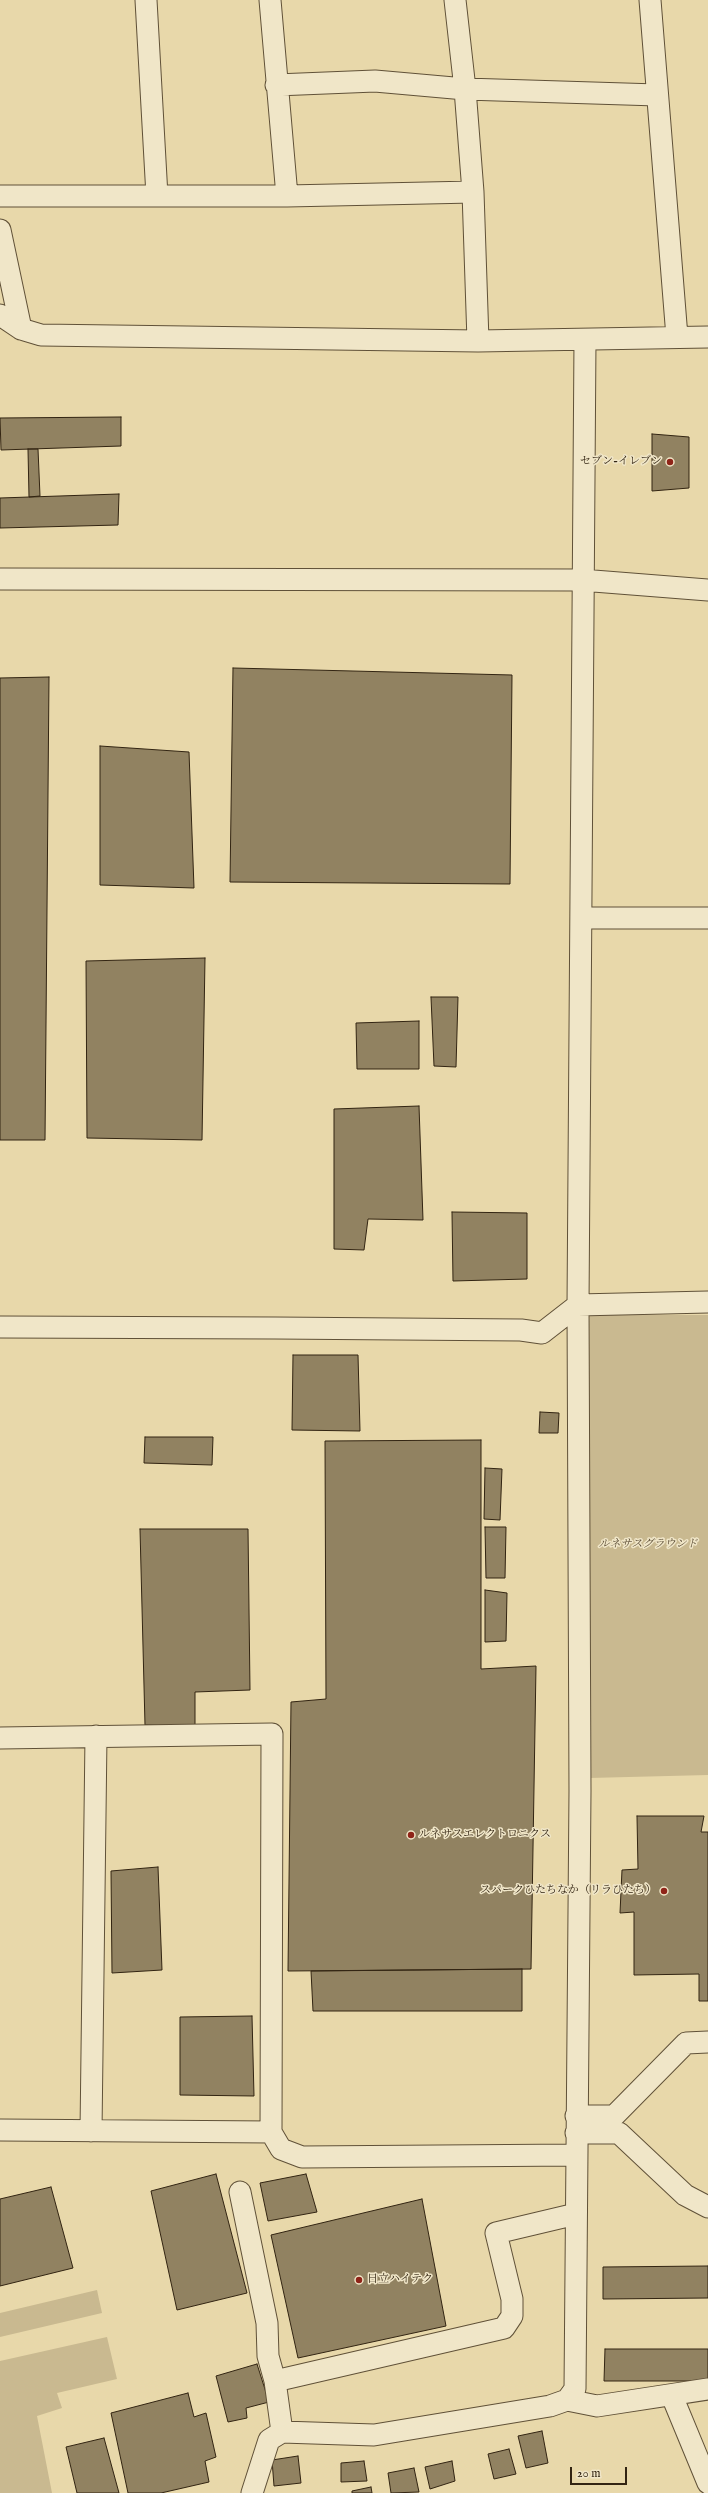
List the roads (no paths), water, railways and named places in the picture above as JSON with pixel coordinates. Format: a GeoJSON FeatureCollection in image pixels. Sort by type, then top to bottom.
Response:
{"type":"FeatureCollection","features":[{"type":"Feature","properties":{"kind":"street"},"geometry":{"type":"LineString","coordinates":[[146,0],[157,196]]}},
{"type":"Feature","properties":{"kind":"street"},"geometry":{"type":"LineString","coordinates":[[270,0],[276,85],[287,196]]}},
{"type":"Feature","properties":{"kind":"street"},"geometry":{"type":"LineString","coordinates":[[455,0],[465,89],[473,192],[478,341]]}},
{"type":"Feature","properties":{"kind":"street"},"geometry":{"type":"LineString","coordinates":[[650,0],[677,337]]}},
{"type":"Feature","properties":{"kind":"street"},"geometry":{"type":"LineString","coordinates":[[276,85],[375,81],[465,89],[657,95]]}},
{"type":"Feature","properties":{"kind":"street"},"geometry":{"type":"LineString","coordinates":[[0,196],[287,196],[473,192]]}},
{"type":"Feature","properties":{"kind":"street"},"geometry":{"type":"LineString","coordinates":[[0,230],[21,328]]}},
{"type":"Feature","properties":{"kind":"street"},"geometry":{"type":"LineString","coordinates":[[0,315],[21,328],[41,335],[478,341],[708,337]]}},
{"type":"Feature","properties":{"kind":"street"},"geometry":{"type":"LineString","coordinates":[[567,2400],[575,2389],[577,2358],[576,2124],[580,1791],[578,1305],[582,580],[585,340]]}},
{"type":"Feature","properties":{"kind":"street"},"geometry":{"type":"LineString","coordinates":[[0,579],[582,580],[708,590]]}},
{"type":"Feature","properties":{"kind":"street"},"geometry":{"type":"LineString","coordinates":[[581,918],[708,918]]}},
{"type":"Feature","properties":{"kind":"street"},"geometry":{"type":"LineString","coordinates":[[0,1327],[291,1328],[542,1332],[578,1305],[708,1302]]}},
{"type":"Feature","properties":{"kind":"street"},"geometry":{"type":"LineString","coordinates":[[0,1738],[272,1734],[271,2132],[281,2149],[302,2157],[576,2155]]}},
{"type":"Feature","properties":{"kind":"street"},"geometry":{"type":"LineString","coordinates":[[91,2131],[96,1736]]}},
{"type":"Feature","properties":{"kind":"street"},"geometry":{"type":"LineString","coordinates":[[576,2124],[614,2116],[686,2043],[708,2042]]}},
{"type":"Feature","properties":{"kind":"street"},"geometry":{"type":"LineString","coordinates":[[576,2124],[619,2133],[685,2195],[708,2207]]}},
{"type":"Feature","properties":{"kind":"street"},"geometry":{"type":"LineString","coordinates":[[0,2130],[271,2132]]}},
{"type":"Feature","properties":{"kind":"street"},"geometry":{"type":"LineString","coordinates":[[240,2192],[267,2324],[268,2356],[275,2381],[282,2432]]}},
{"type":"Feature","properties":{"kind":"street"},"geometry":{"type":"LineString","coordinates":[[275,2381],[504,2328],[512,2316],[512,2299],[496,2233],[576,2214]]}},
{"type":"Feature","properties":{"kind":"street"},"geometry":{"type":"LineString","coordinates":[[252,2493],[269,2440],[282,2432],[374,2435],[550,2406],[567,2400],[597,2406],[672,2396],[708,2389]]}},
{"type":"Feature","properties":{"kind":"street"},"geometry":{"type":"LineString","coordinates":[[672,2396],[708,2482]]}},
{"type":"Feature","properties":{"kind":"place","name":"セブン-イレブン"},"geometry":{"type":"Point","coordinates":[670,462]}},
{"type":"Feature","properties":{"kind":"place","name":"ルネサスエレクトロニクス"},"geometry":{"type":"Point","coordinates":[411,1835]}},
{"type":"Feature","properties":{"kind":"place","name":"スパークひたちなか（リラひたち）"},"geometry":{"type":"Point","coordinates":[664,1891]}},
{"type":"Feature","properties":{"kind":"place","name":"日立ハイテク"},"geometry":{"type":"Point","coordinates":[359,2280]}},
{"type":"Feature","properties":{"kind":"park label","name":"ルネサスグラウンド"},"geometry":{"type":"Point","coordinates":[648,1545]}}]}
